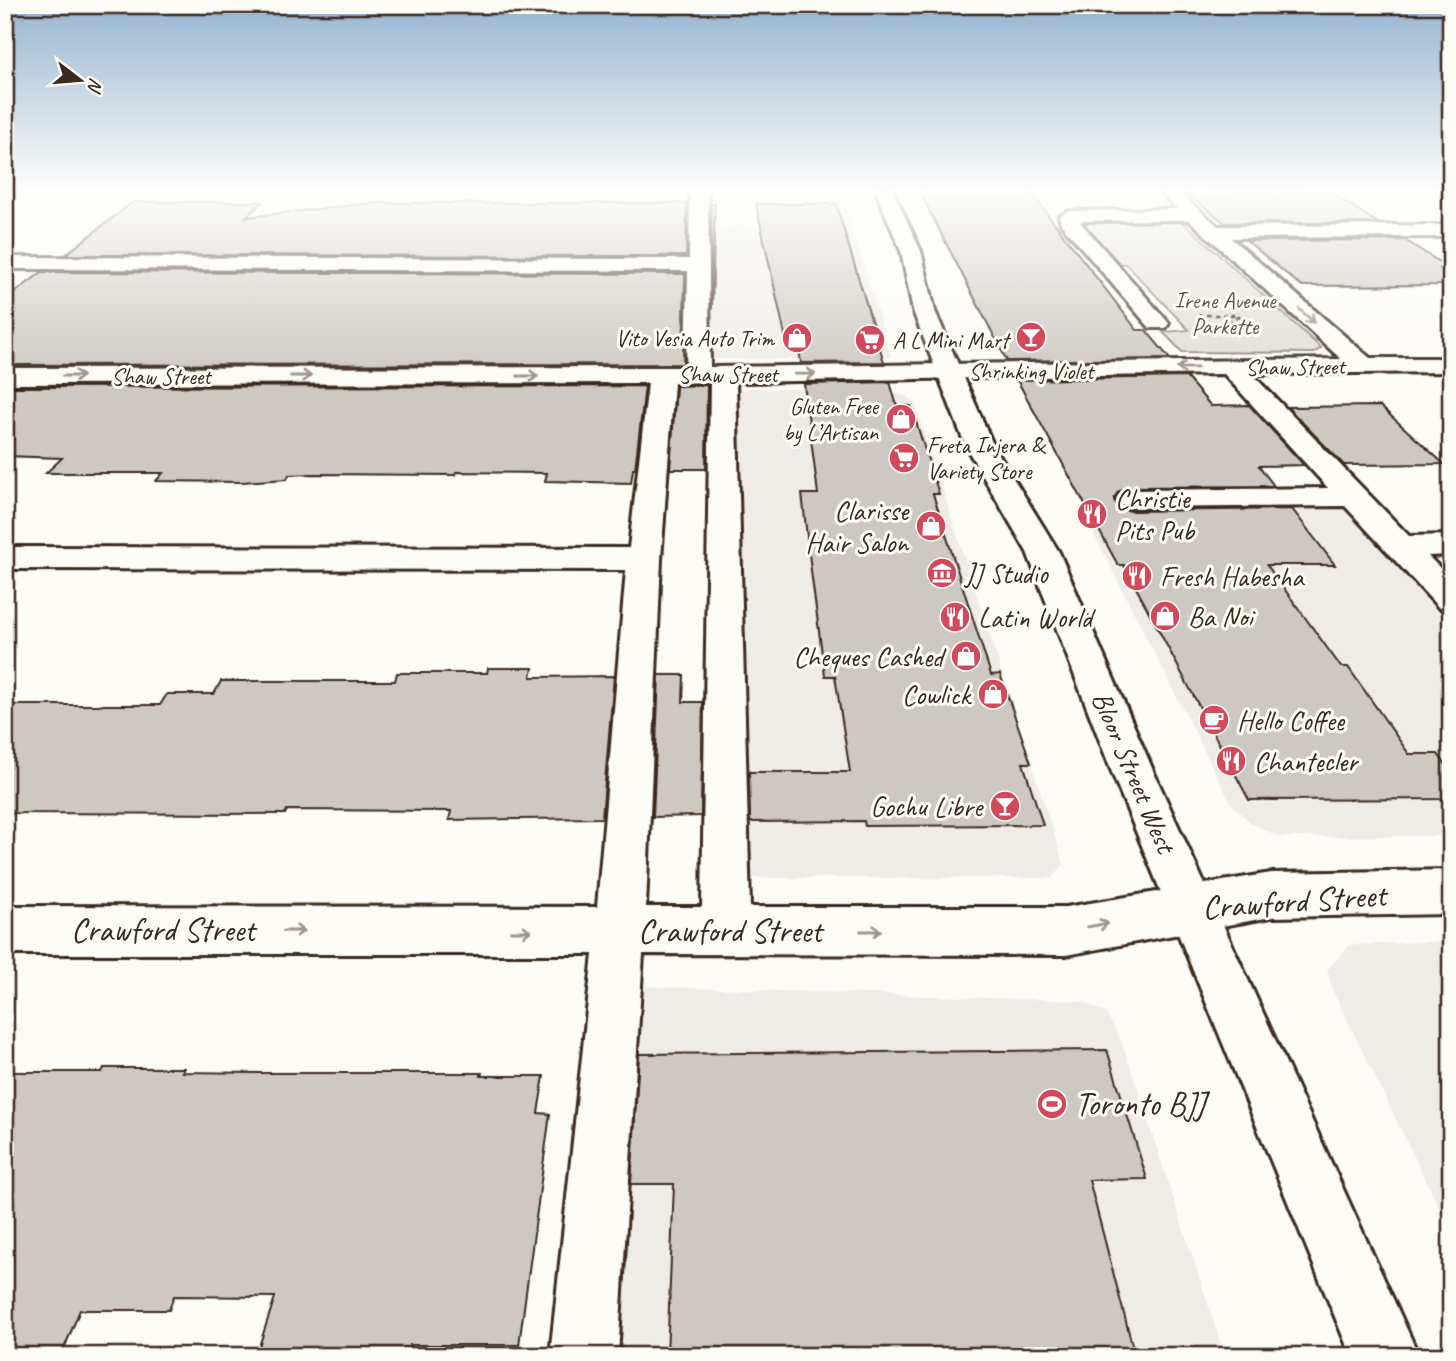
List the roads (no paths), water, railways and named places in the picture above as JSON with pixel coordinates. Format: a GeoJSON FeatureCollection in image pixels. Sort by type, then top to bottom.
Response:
{"type":"FeatureCollection","features":[{"type":"Feature","properties":{"kind":"street"},"geometry":{"type":"LineString","coordinates":[[701,253],[694,375],[726,931]]}},
{"type":"Feature","properties":{"kind":"street","name":"Bloor Street West"},"geometry":{"type":"LineString","coordinates":[[911,253],[924,311],[980,447],[1043,552],[1191,908],[1385,1356]]}},
{"type":"Feature","properties":{"kind":"street"},"geometry":{"type":"LineString","coordinates":[[1097,253],[1158,323]]}},
{"type":"Feature","properties":{"kind":"street"},"geometry":{"type":"LineString","coordinates":[[1236,253],[1364,366]]}},
{"type":"Feature","properties":{"kind":"street"},"geometry":{"type":"LineString","coordinates":[[5,263],[701,265]]}},
{"type":"Feature","properties":{"kind":"street","name":"Shaw Street"},"geometry":{"type":"LineString","coordinates":[[5,376],[694,375],[1451,365]]}},
{"type":"Feature","properties":{"kind":"street"},"geometry":{"type":"LineString","coordinates":[[1232,368],[1451,600]]}},
{"type":"Feature","properties":{"kind":"street"},"geometry":{"type":"LineString","coordinates":[[584,1356],[621,932],[644,559],[694,375]]}},
{"type":"Feature","properties":{"kind":"street"},"geometry":{"type":"LineString","coordinates":[[1131,499],[1354,497]]}},
{"type":"Feature","properties":{"kind":"street"},"geometry":{"type":"LineString","coordinates":[[1402,546],[1451,545]]}},
{"type":"Feature","properties":{"kind":"street"},"geometry":{"type":"LineString","coordinates":[[5,558],[644,559]]}},
{"type":"Feature","properties":{"kind":"street","name":"Crawford Street"},"geometry":{"type":"LineString","coordinates":[[5,930],[1066,931],[1271,895],[1451,892]]}},
{"type":"Feature","properties":{"kind":"place","name":"Shrinking Violet"},"geometry":{"type":"Point","coordinates":[1031,337]}},
{"type":"Feature","properties":{"kind":"place","name":"Vito Vesia Auto Trim"},"geometry":{"type":"Point","coordinates":[797,338]}},
{"type":"Feature","properties":{"kind":"place","name":"A L Mini Mart"},"geometry":{"type":"Point","coordinates":[870,340]}},
{"type":"Feature","properties":{"kind":"place","name":"Gluten Free by L’Artisan"},"geometry":{"type":"Point","coordinates":[901,419]}},
{"type":"Feature","properties":{"kind":"place","name":"Freta Injera & Variety Store"},"geometry":{"type":"Point","coordinates":[904,458]}},
{"type":"Feature","properties":{"kind":"place","name":"Christie Pits Pub"},"geometry":{"type":"Point","coordinates":[1092,514]}},
{"type":"Feature","properties":{"kind":"place","name":"Clarisse Hair Salon"},"geometry":{"type":"Point","coordinates":[931,526]}},
{"type":"Feature","properties":{"kind":"place","name":"JJ Studio"},"geometry":{"type":"Point","coordinates":[942,573]}},
{"type":"Feature","properties":{"kind":"place","name":"Fresh Habesha"},"geometry":{"type":"Point","coordinates":[1137,576]}},
{"type":"Feature","properties":{"kind":"place","name":"Ba Noi"},"geometry":{"type":"Point","coordinates":[1165,616]}},
{"type":"Feature","properties":{"kind":"place","name":"Latin World"},"geometry":{"type":"Point","coordinates":[955,617]}},
{"type":"Feature","properties":{"kind":"place","name":"Cheques Cashed"},"geometry":{"type":"Point","coordinates":[966,656]}},
{"type":"Feature","properties":{"kind":"place","name":"Cowlick"},"geometry":{"type":"Point","coordinates":[993,694]}},
{"type":"Feature","properties":{"kind":"place","name":"Hello Coffee"},"geometry":{"type":"Point","coordinates":[1214,720]}},
{"type":"Feature","properties":{"kind":"place","name":"Chantecler"},"geometry":{"type":"Point","coordinates":[1231,761]}},
{"type":"Feature","properties":{"kind":"place","name":"Gochu Libre"},"geometry":{"type":"Point","coordinates":[1005,806]}},
{"type":"Feature","properties":{"kind":"place","name":"Toronto BJJ"},"geometry":{"type":"Point","coordinates":[1052,1104]}},
{"type":"Feature","properties":{"kind":"park label","name":"Irene Avenue Parkette"},"geometry":{"type":"Point","coordinates":[1225,313]}}]}
